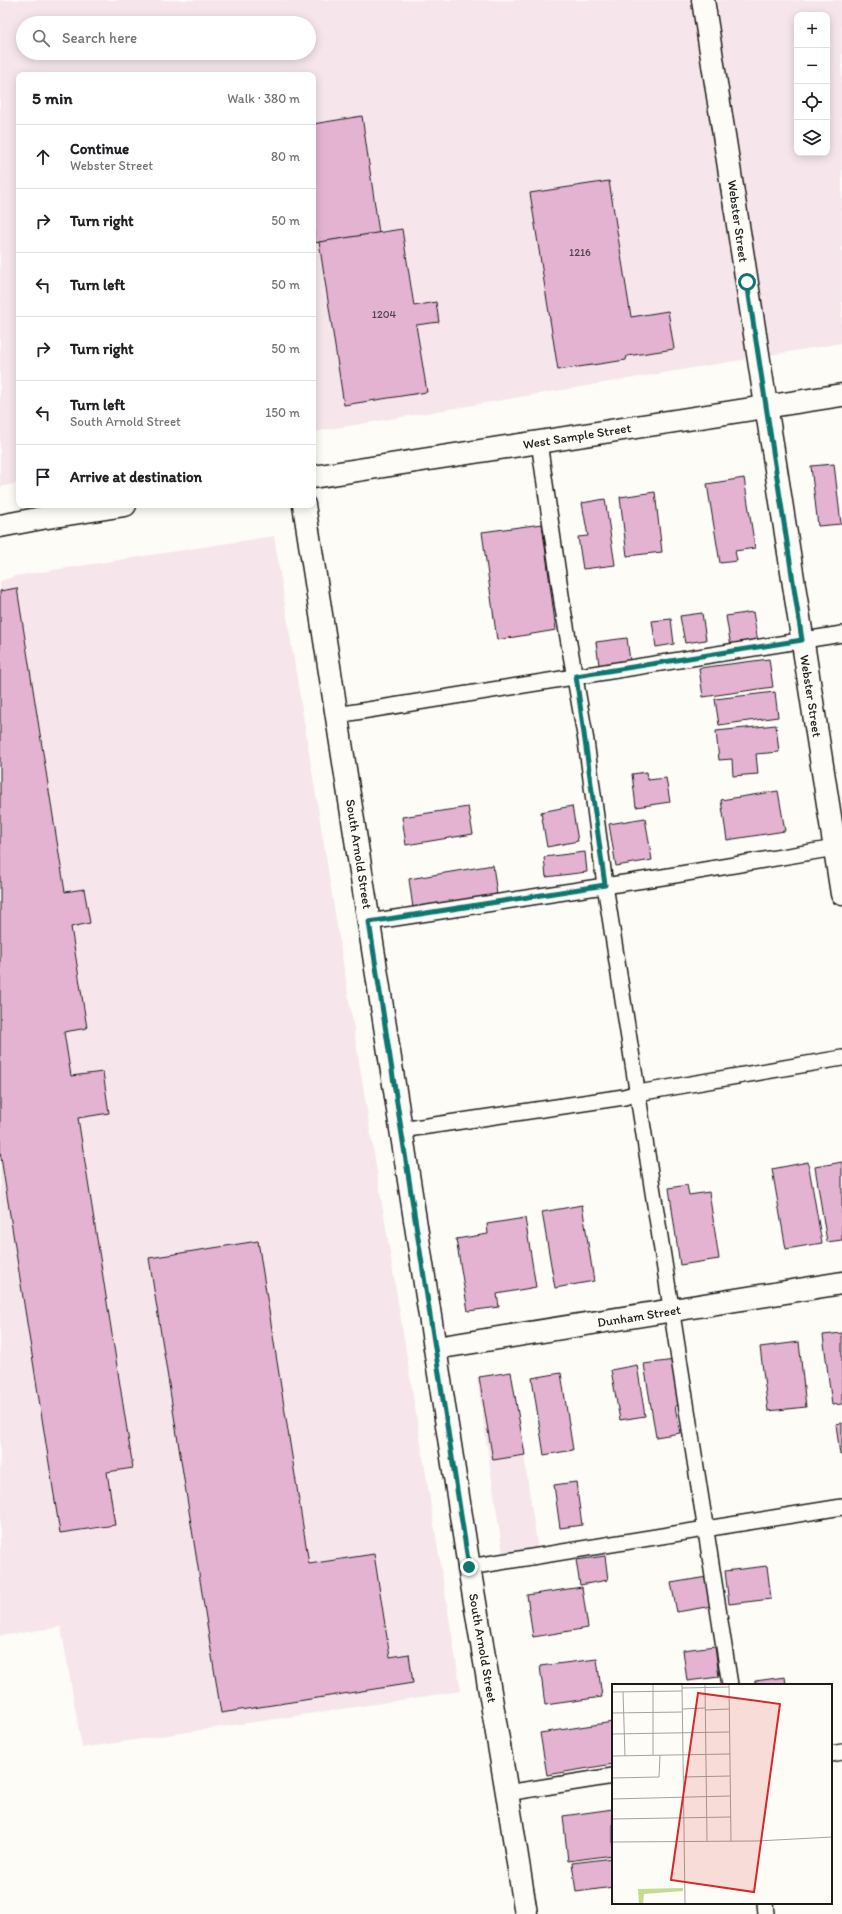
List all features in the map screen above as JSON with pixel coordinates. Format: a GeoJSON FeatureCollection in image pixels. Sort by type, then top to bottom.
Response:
{"type":"FeatureCollection","features":[{"type":"Feature","properties":{"kind":"street","name":"Webster Street"},"geometry":{"type":"LineString","coordinates":[[703,0],[802,640],[839,847],[842,894]]}},
{"type":"Feature","properties":{"kind":"street","name":"West Sample Street"},"geometry":{"type":"LineString","coordinates":[[316,477],[842,395]]}},
{"type":"Feature","properties":{"kind":"street"},"geometry":{"type":"LineString","coordinates":[[0,526],[106,508]]}},
{"type":"Feature","properties":{"kind":"street","name":"South Arnold Street"},"geometry":{"type":"LineString","coordinates":[[304,508],[469,1567],[526,1914]]}},
{"type":"Feature","properties":{"kind":"street","name":"Dunham Street"},"geometry":{"type":"LineString","coordinates":[[436,1348],[842,1283]]}},
{"type":"Feature","properties":{"kind":"lane"},"geometry":{"type":"LineString","coordinates":[[539,442],[563,609],[576,676],[605,885],[672,1310],[704,1530],[730,1684]]}},
{"type":"Feature","properties":{"kind":"lane"},"geometry":{"type":"LineString","coordinates":[[337,714],[842,634]]}},
{"type":"Feature","properties":{"kind":"lane"},"geometry":{"type":"LineString","coordinates":[[369,922],[663,877],[839,847]]}},
{"type":"Feature","properties":{"kind":"lane"},"geometry":{"type":"LineString","coordinates":[[401,1130],[624,1097],[638,1093],[842,1058]]}},
{"type":"Feature","properties":{"kind":"lane"},"geometry":{"type":"LineString","coordinates":[[469,1567],[842,1507]]}},
{"type":"Feature","properties":{"kind":"lane"},"geometry":{"type":"LineString","coordinates":[[832,1754],[842,1752]]}},
{"type":"Feature","properties":{"kind":"lane"},"geometry":{"type":"LineString","coordinates":[[507,1793],[612,1776]]}},
{"type":"Feature","properties":{"kind":"lane"},"geometry":{"type":"LineString","coordinates":[[765,1904],[766,1914]]}},
{"type":"Feature","properties":{"kind":"shaded area"},"geometry":{"type":"Polygon","coordinates":[[[0,0],[842,0],[842,343],[316,431],[316,72],[16,72],[16,484],[0,487],[0,0]]]}},
{"type":"Feature","properties":{"kind":"shaded area"},"geometry":{"type":"Polygon","coordinates":[[[274,536],[461,1691],[82,1748],[61,1627],[0,1636],[0,581],[15,576],[274,536]]]}},
{"type":"Feature","properties":{"kind":"shaded area"},"geometry":{"type":"Polygon","coordinates":[[[512,1374],[538,1550],[503,1555],[477,1379],[512,1374]]]}},
{"type":"Feature","properties":{"kind":"building"},"geometry":{"type":"Polygon","coordinates":[[[362,116],[379,233],[316,243],[316,124],[362,116]]]}},
{"type":"Feature","properties":{"kind":"building"},"geometry":{"type":"Polygon","coordinates":[[[609,181],[631,317],[668,311],[674,349],[627,356],[626,360],[558,370],[530,193],[609,181]]]}},
{"type":"Feature","properties":{"kind":"building"},"geometry":{"type":"Polygon","coordinates":[[[402,229],[414,306],[436,302],[439,322],[416,325],[427,392],[344,405],[319,242],[402,229]]]}},
{"type":"Feature","properties":{"kind":"building"},"geometry":{"type":"Polygon","coordinates":[[[834,464],[841,524],[818,526],[811,466],[834,464]]]}},
{"type":"Feature","properties":{"kind":"building"},"geometry":{"type":"Polygon","coordinates":[[[744,478],[755,548],[735,551],[737,561],[720,563],[707,484],[744,478]]]}},
{"type":"Feature","properties":{"kind":"building"},"geometry":{"type":"Polygon","coordinates":[[[655,492],[662,552],[627,556],[620,497],[655,492]]]}},
{"type":"Feature","properties":{"kind":"building"},"geometry":{"type":"Polygon","coordinates":[[[605,499],[615,565],[583,569],[578,537],[588,536],[582,503],[605,499]]]}},
{"type":"Feature","properties":{"kind":"building"},"geometry":{"type":"Polygon","coordinates":[[[542,524],[556,630],[497,640],[482,532],[542,524]]]}},
{"type":"Feature","properties":{"kind":"building"},"geometry":{"type":"Polygon","coordinates":[[[17,588],[65,892],[84,889],[90,923],[71,927],[87,1028],[64,1032],[71,1076],[103,1072],[109,1113],[78,1118],[133,1468],[107,1472],[115,1525],[60,1533],[0,1151],[0,591],[17,588]]]}},
{"type":"Feature","properties":{"kind":"building"},"geometry":{"type":"Polygon","coordinates":[[[753,612],[758,642],[731,647],[726,616],[753,612]]]}},
{"type":"Feature","properties":{"kind":"building"},"geometry":{"type":"Polygon","coordinates":[[[702,613],[706,640],[685,643],[680,616],[702,613]]]}},
{"type":"Feature","properties":{"kind":"building"},"geometry":{"type":"Polygon","coordinates":[[[671,619],[674,644],[656,647],[652,621],[671,619]]]}},
{"type":"Feature","properties":{"kind":"building"},"geometry":{"type":"Polygon","coordinates":[[[627,638],[630,661],[599,665],[596,642],[627,638]]]}},
{"type":"Feature","properties":{"kind":"building"},"geometry":{"type":"Polygon","coordinates":[[[769,659],[773,687],[703,697],[699,668],[769,659]]]}},
{"type":"Feature","properties":{"kind":"building"},"geometry":{"type":"Polygon","coordinates":[[[775,692],[778,717],[719,725],[715,699],[775,692]]]}},
{"type":"Feature","properties":{"kind":"building"},"geometry":{"type":"Polygon","coordinates":[[[776,725],[779,752],[756,754],[758,774],[733,776],[732,759],[719,760],[716,731],[776,725]]]}},
{"type":"Feature","properties":{"kind":"building"},"geometry":{"type":"Polygon","coordinates":[[[647,772],[648,780],[666,778],[670,802],[636,807],[632,774],[647,772]]]}},
{"type":"Feature","properties":{"kind":"building"},"geometry":{"type":"Polygon","coordinates":[[[778,791],[785,831],[727,840],[721,800],[778,791]]]}},
{"type":"Feature","properties":{"kind":"building"},"geometry":{"type":"Polygon","coordinates":[[[572,806],[578,841],[547,847],[541,812],[572,806]]]}},
{"type":"Feature","properties":{"kind":"building"},"geometry":{"type":"Polygon","coordinates":[[[468,807],[473,834],[406,845],[402,817],[468,807]]]}},
{"type":"Feature","properties":{"kind":"building"},"geometry":{"type":"Polygon","coordinates":[[[645,818],[652,860],[616,866],[609,824],[645,818]]]}},
{"type":"Feature","properties":{"kind":"building"},"geometry":{"type":"Polygon","coordinates":[[[585,852],[587,872],[546,877],[544,857],[585,852]]]}},
{"type":"Feature","properties":{"kind":"building"},"geometry":{"type":"Polygon","coordinates":[[[493,865],[497,895],[413,908],[409,879],[493,865]]]}},
{"type":"Feature","properties":{"kind":"building"},"geometry":{"type":"Polygon","coordinates":[[[808,1162],[822,1243],[786,1249],[772,1169],[808,1162]]]}},
{"type":"Feature","properties":{"kind":"building"},"geometry":{"type":"Polygon","coordinates":[[[842,1162],[842,1240],[827,1242],[815,1167],[842,1162]]]}},
{"type":"Feature","properties":{"kind":"building"},"geometry":{"type":"Polygon","coordinates":[[[687,1185],[689,1195],[709,1192],[719,1259],[680,1265],[669,1188],[687,1185]]]}},
{"type":"Feature","properties":{"kind":"building"},"geometry":{"type":"Polygon","coordinates":[[[582,1205],[594,1281],[555,1288],[542,1212],[582,1205]]]}},
{"type":"Feature","properties":{"kind":"building"},"geometry":{"type":"Polygon","coordinates":[[[525,1218],[536,1287],[497,1294],[499,1307],[468,1311],[456,1239],[488,1234],[487,1224],[525,1218]]]}},
{"type":"Feature","properties":{"kind":"building"},"geometry":{"type":"Polygon","coordinates":[[[258,1241],[309,1564],[374,1554],[390,1657],[409,1654],[413,1683],[221,1713],[149,1258],[258,1241]]]}},
{"type":"Feature","properties":{"kind":"building"},"geometry":{"type":"Polygon","coordinates":[[[842,1333],[842,1404],[832,1405],[823,1335],[842,1333]]]}},
{"type":"Feature","properties":{"kind":"building"},"geometry":{"type":"Polygon","coordinates":[[[799,1342],[806,1407],[768,1411],[760,1347],[799,1342]]]}},
{"type":"Feature","properties":{"kind":"building"},"geometry":{"type":"Polygon","coordinates":[[[675,1360],[683,1404],[675,1406],[680,1433],[656,1437],[644,1364],[675,1360]]]}},
{"type":"Feature","properties":{"kind":"building"},"geometry":{"type":"Polygon","coordinates":[[[637,1365],[645,1416],[620,1420],[611,1370],[637,1365]]]}},
{"type":"Feature","properties":{"kind":"building"},"geometry":{"type":"Polygon","coordinates":[[[511,1372],[525,1455],[493,1460],[479,1377],[511,1372]]]}},
{"type":"Feature","properties":{"kind":"building"},"geometry":{"type":"Polygon","coordinates":[[[561,1373],[573,1450],[544,1455],[532,1378],[561,1373]]]}},
{"type":"Feature","properties":{"kind":"building"},"geometry":{"type":"Polygon","coordinates":[[[842,1423],[842,1454],[840,1455],[836,1424],[842,1423]]]}},
{"type":"Feature","properties":{"kind":"building"},"geometry":{"type":"Polygon","coordinates":[[[576,1482],[582,1525],[560,1528],[554,1485],[576,1482]]]}},
{"type":"Feature","properties":{"kind":"building"},"geometry":{"type":"Polygon","coordinates":[[[605,1556],[608,1580],[580,1585],[576,1560],[605,1556]]]}},
{"type":"Feature","properties":{"kind":"building"},"geometry":{"type":"Polygon","coordinates":[[[767,1566],[771,1599],[729,1604],[725,1571],[767,1566]]]}},
{"type":"Feature","properties":{"kind":"building"},"geometry":{"type":"Polygon","coordinates":[[[707,1577],[712,1606],[677,1612],[671,1583],[707,1577]]]}},
{"type":"Feature","properties":{"kind":"building"},"geometry":{"type":"Polygon","coordinates":[[[582,1587],[588,1628],[533,1637],[527,1595],[582,1587]]]}},
{"type":"Feature","properties":{"kind":"building"},"geometry":{"type":"Polygon","coordinates":[[[715,1646],[719,1677],[687,1681],[683,1650],[715,1646]]]}},
{"type":"Feature","properties":{"kind":"building"},"geometry":{"type":"Polygon","coordinates":[[[597,1659],[602,1697],[545,1705],[540,1666],[597,1659]]]}},
{"type":"Feature","properties":{"kind":"building"},"geometry":{"type":"Polygon","coordinates":[[[785,1677],[786,1684],[755,1684],[755,1681],[785,1677]]]}},
{"type":"Feature","properties":{"kind":"building"},"geometry":{"type":"Polygon","coordinates":[[[612,1722],[612,1764],[547,1775],[540,1733],[612,1722]]]}},
{"type":"Feature","properties":{"kind":"building"},"geometry":{"type":"Polygon","coordinates":[[[612,1809],[612,1855],[568,1861],[563,1816],[612,1809]]]}},
{"type":"Feature","properties":{"kind":"building"},"geometry":{"type":"Polygon","coordinates":[[[612,1858],[612,1887],[576,1892],[572,1863],[612,1858]]]}},
{"type":"Feature","properties":{"kind":"route"},"geometry":{"type":"LineString","coordinates":[[469,1567],[369,922],[605,885],[576,676],[802,640],[747,282]]}}]}
